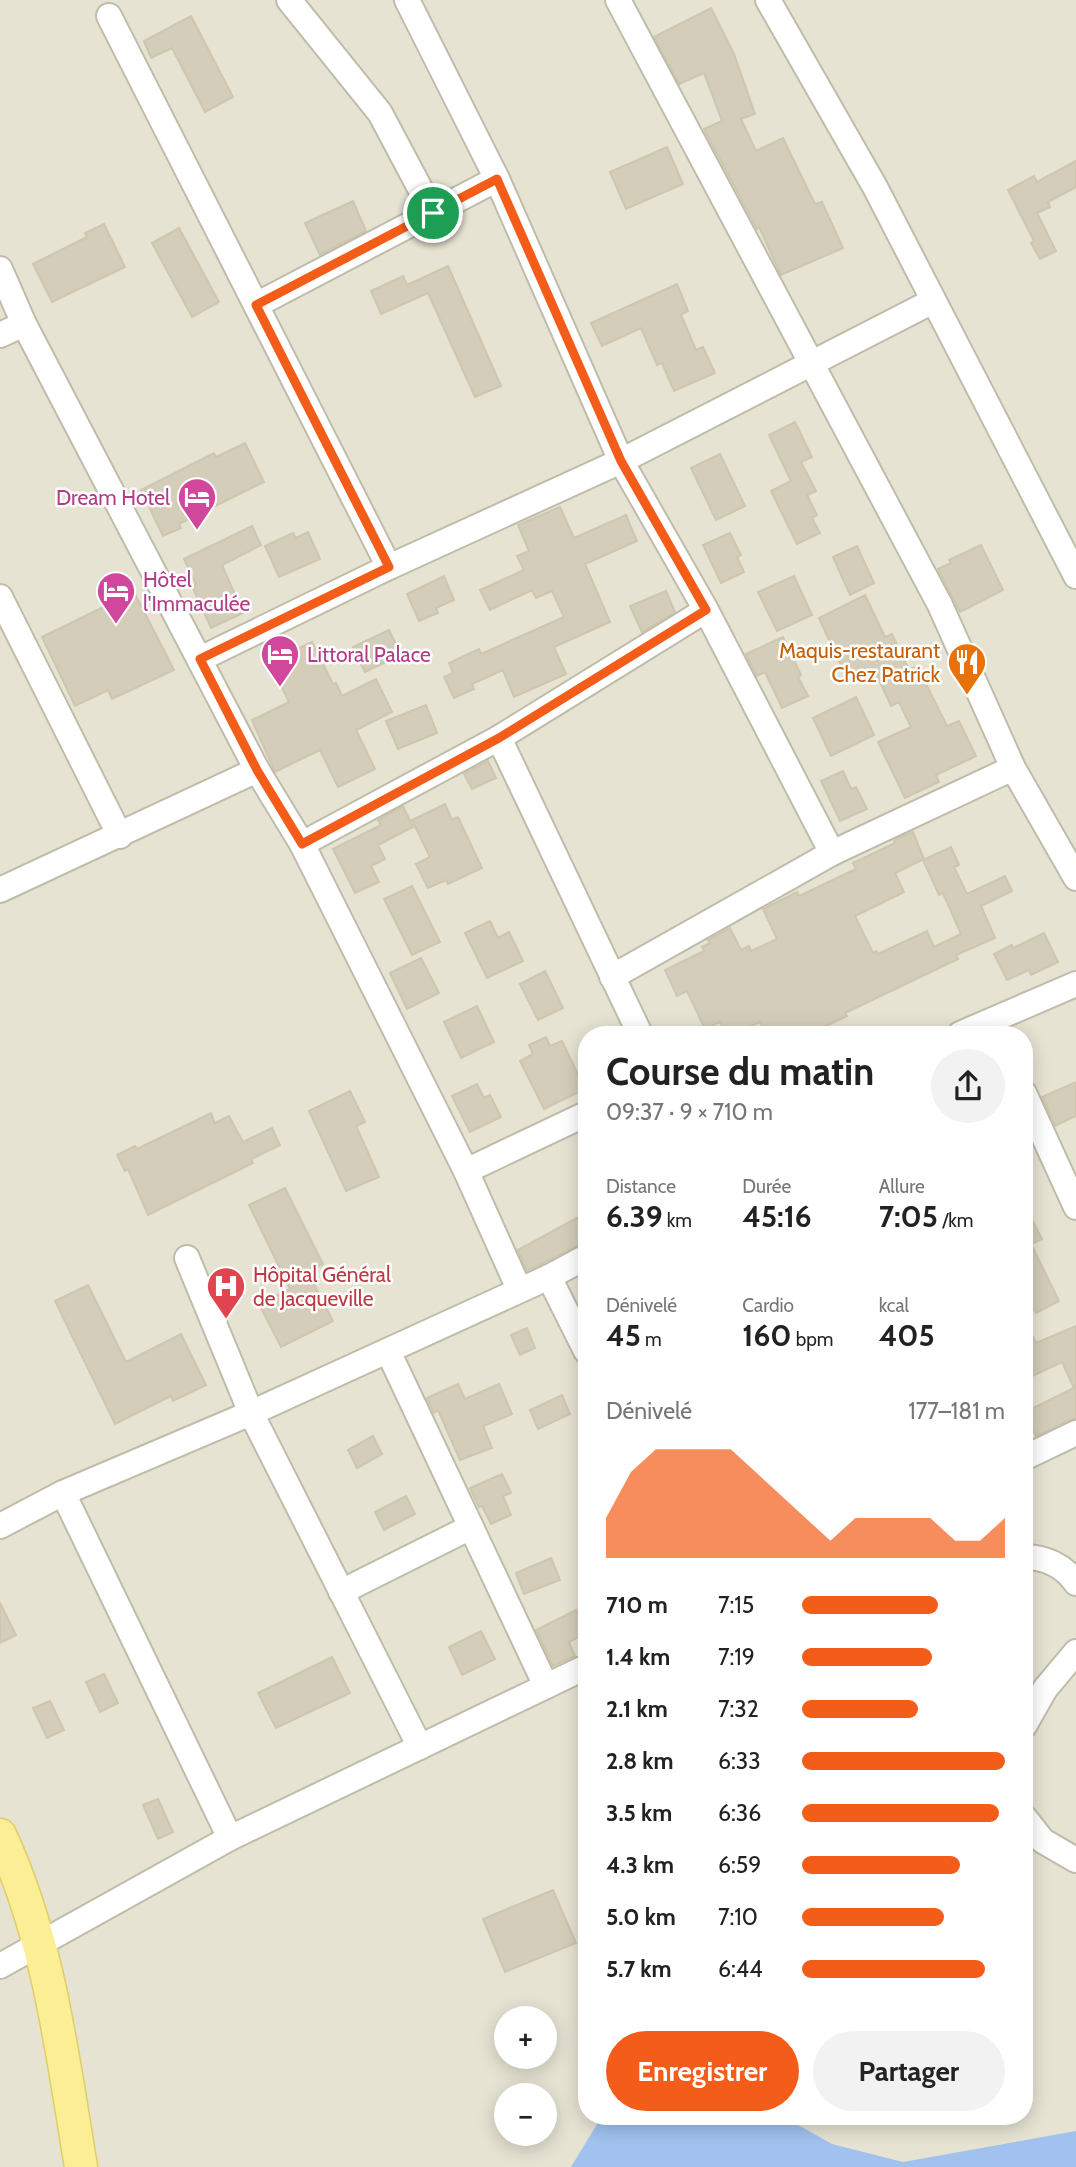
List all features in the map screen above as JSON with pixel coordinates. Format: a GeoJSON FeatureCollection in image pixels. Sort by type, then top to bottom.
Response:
{"type":"FeatureCollection","features":[{"type":"Feature","properties":{"kind":"main road"},"geometry":{"type":"LineString","coordinates":[[0,1835],[12,1860],[40,1942],[51,1990],[81,2167]]}},
{"type":"Feature","properties":{"kind":"street"},"geometry":{"type":"LineString","coordinates":[[289,0],[380,113],[433,213]]}},
{"type":"Feature","properties":{"kind":"street"},"geometry":{"type":"LineString","coordinates":[[407,0],[497,179],[621,461],[706,610],[832,853]]}},
{"type":"Feature","properties":{"kind":"street"},"geometry":{"type":"LineString","coordinates":[[618,0],[940,605],[1013,768],[1076,878]]}},
{"type":"Feature","properties":{"kind":"street"},"geometry":{"type":"LineString","coordinates":[[768,0],[875,187],[1076,576]]}},
{"type":"Feature","properties":{"kind":"street"},"geometry":{"type":"LineString","coordinates":[[109,16],[389,567]]}},
{"type":"Feature","properties":{"kind":"street"},"geometry":{"type":"LineString","coordinates":[[256,305],[497,179]]}},
{"type":"Feature","properties":{"kind":"street"},"geometry":{"type":"LineString","coordinates":[[0,270],[24,324],[257,770],[302,844],[466,1171],[519,1289]]}},
{"type":"Feature","properties":{"kind":"street"},"geometry":{"type":"LineString","coordinates":[[200,659],[389,567],[621,461],[933,300]]}},
{"type":"Feature","properties":{"kind":"street"},"geometry":{"type":"LineString","coordinates":[[0,335],[24,324]]}},
{"type":"Feature","properties":{"kind":"street"},"geometry":{"type":"LineString","coordinates":[[0,597],[120,836]]}},
{"type":"Feature","properties":{"kind":"street"},"geometry":{"type":"LineString","coordinates":[[302,844],[499,738],[706,610]]}},
{"type":"Feature","properties":{"kind":"street"},"geometry":{"type":"LineString","coordinates":[[499,738],[636,1026]]}},
{"type":"Feature","properties":{"kind":"street"},"geometry":{"type":"LineString","coordinates":[[612,976],[832,853],[1013,768]]}},
{"type":"Feature","properties":{"kind":"street"},"geometry":{"type":"LineString","coordinates":[[0,890],[257,770]]}},
{"type":"Feature","properties":{"kind":"street"},"geometry":{"type":"LineString","coordinates":[[995,1026],[1076,984]]}},
{"type":"Feature","properties":{"kind":"street"},"geometry":{"type":"LineString","coordinates":[[1033,1113],[1076,1207]]}},
{"type":"Feature","properties":{"kind":"street"},"geometry":{"type":"LineString","coordinates":[[466,1171],[578,1118]]}},
{"type":"Feature","properties":{"kind":"street"},"geometry":{"type":"LineString","coordinates":[[187,1258],[251,1413],[420,1747]]}},
{"type":"Feature","properties":{"kind":"street"},"geometry":{"type":"LineString","coordinates":[[0,1526],[63,1493],[251,1413],[578,1261]]}},
{"type":"Feature","properties":{"kind":"street"},"geometry":{"type":"LineString","coordinates":[[549,1277],[578,1335]]}},
{"type":"Feature","properties":{"kind":"street"},"geometry":{"type":"LineString","coordinates":[[388,1351],[546,1686]]}},
{"type":"Feature","properties":{"kind":"street"},"geometry":{"type":"LineString","coordinates":[[1033,1454],[1076,1433]]}},
{"type":"Feature","properties":{"kind":"street"},"geometry":{"type":"LineString","coordinates":[[63,1493],[230,1838]]}},
{"type":"Feature","properties":{"kind":"street"},"geometry":{"type":"LineString","coordinates":[[341,1592],[471,1527]]}},
{"type":"Feature","properties":{"kind":"street"},"geometry":{"type":"LineString","coordinates":[[1033,1557],[1066,1570],[1076,1583]]}},
{"type":"Feature","properties":{"kind":"street"},"geometry":{"type":"LineString","coordinates":[[1033,1710],[1045,1689],[1076,1652]]}},
{"type":"Feature","properties":{"kind":"street"},"geometry":{"type":"LineString","coordinates":[[0,1966],[230,1838],[578,1671]]}},
{"type":"Feature","properties":{"kind":"street"},"geometry":{"type":"LineString","coordinates":[[1033,1828],[1043,1841],[1076,1860]]}},
{"type":"Feature","properties":{"kind":"shaded area"},"geometry":{"type":"Polygon","coordinates":[[[0,0],[1076,0],[1076,2167],[0,2167],[0,0]]]}},
{"type":"Feature","properties":{"kind":"water"},"geometry":{"type":"Polygon","coordinates":[[[597,2125],[798,2125],[832,2144],[903,2162],[1076,2131],[1076,2167],[571,2167],[597,2125]]]}},
{"type":"Feature","properties":{"kind":"building"},"geometry":{"type":"Polygon","coordinates":[[[711,8],[734,54],[755,114],[741,119],[756,151],[783,138],[815,204],[822,202],[843,248],[781,275],[759,227],[757,229],[704,129],[722,121],[704,73],[679,84],[654,37],[711,8]]]}},
{"type":"Feature","properties":{"kind":"building"},"geometry":{"type":"Polygon","coordinates":[[[191,16],[233,97],[205,112],[172,48],[151,58],[144,41],[191,16]]]}},
{"type":"Feature","properties":{"kind":"building"},"geometry":{"type":"Polygon","coordinates":[[[667,147],[683,184],[626,209],[610,172],[667,147]]]}},
{"type":"Feature","properties":{"kind":"building"},"geometry":{"type":"Polygon","coordinates":[[[1076,161],[1076,187],[1048,202],[1050,207],[1037,213],[1056,251],[1040,259],[1031,243],[1034,241],[1008,190],[1034,176],[1037,182],[1076,161]]]}},
{"type":"Feature","properties":{"kind":"building"},"geometry":{"type":"Polygon","coordinates":[[[353,201],[366,231],[320,255],[305,223],[353,201]]]}},
{"type":"Feature","properties":{"kind":"building"},"geometry":{"type":"Polygon","coordinates":[[[104,224],[125,267],[52,302],[33,264],[87,237],[85,233],[104,224]]]}},
{"type":"Feature","properties":{"kind":"building"},"geometry":{"type":"Polygon","coordinates":[[[179,228],[219,302],[192,317],[152,243],[179,228]]]}},
{"type":"Feature","properties":{"kind":"building"},"geometry":{"type":"Polygon","coordinates":[[[448,266],[501,386],[475,397],[428,293],[381,314],[371,291],[403,276],[407,285],[448,266]]]}},
{"type":"Feature","properties":{"kind":"building"},"geometry":{"type":"Polygon","coordinates":[[[677,284],[688,311],[681,315],[696,350],[703,347],[715,373],[674,391],[662,363],[657,365],[641,328],[602,346],[591,323],[677,284]]]}},
{"type":"Feature","properties":{"kind":"building"},"geometry":{"type":"Polygon","coordinates":[[[795,422],[812,457],[801,462],[816,491],[807,495],[817,515],[812,518],[820,533],[797,544],[771,491],[791,481],[769,435],[795,422]]]}},
{"type":"Feature","properties":{"kind":"building"},"geometry":{"type":"Polygon","coordinates":[[[245,443],[264,482],[179,524],[181,528],[163,536],[141,490],[214,453],[216,457],[245,443]]]}},
{"type":"Feature","properties":{"kind":"building"},"geometry":{"type":"Polygon","coordinates":[[[720,454],[745,506],[716,520],[691,468],[720,454]]]}},
{"type":"Feature","properties":{"kind":"building"},"geometry":{"type":"Polygon","coordinates":[[[560,507],[574,538],[626,515],[637,541],[585,564],[610,622],[554,647],[566,674],[514,697],[503,670],[472,684],[474,689],[454,698],[444,677],[453,673],[449,663],[479,649],[481,654],[564,617],[552,591],[536,598],[532,590],[490,610],[480,590],[524,570],[517,556],[529,551],[518,525],[560,507]]]}},
{"type":"Feature","properties":{"kind":"building"},"geometry":{"type":"Polygon","coordinates":[[[252,526],[261,545],[222,565],[243,613],[211,628],[192,586],[196,584],[184,559],[252,526]]]}},
{"type":"Feature","properties":{"kind":"building"},"geometry":{"type":"Polygon","coordinates":[[[308,532],[320,559],[279,577],[265,546],[293,533],[296,538],[308,532]]]}},
{"type":"Feature","properties":{"kind":"building"},"geometry":{"type":"Polygon","coordinates":[[[730,533],[741,555],[737,557],[744,572],[721,583],[703,545],[730,533]]]}},
{"type":"Feature","properties":{"kind":"building"},"geometry":{"type":"Polygon","coordinates":[[[981,545],[1003,590],[960,612],[938,569],[951,563],[949,560],[981,545]]]}},
{"type":"Feature","properties":{"kind":"building"},"geometry":{"type":"Polygon","coordinates":[[[857,546],[874,583],[850,595],[833,557],[857,546]]]}},
{"type":"Feature","properties":{"kind":"building"},"geometry":{"type":"Polygon","coordinates":[[[444,576],[454,600],[436,608],[438,613],[419,621],[407,594],[444,576]]]}},
{"type":"Feature","properties":{"kind":"building"},"geometry":{"type":"Polygon","coordinates":[[[794,576],[812,615],[777,631],[758,592],[794,576]]]}},
{"type":"Feature","properties":{"kind":"building"},"geometry":{"type":"Polygon","coordinates":[[[666,591],[675,612],[642,632],[630,606],[666,591]]]}},
{"type":"Feature","properties":{"kind":"building"},"geometry":{"type":"Polygon","coordinates":[[[134,592],[174,670],[112,699],[108,690],[75,706],[42,637],[134,592]]]}},
{"type":"Feature","properties":{"kind":"building"},"geometry":{"type":"Polygon","coordinates":[[[865,595],[885,637],[892,634],[909,670],[917,666],[947,726],[959,721],[976,756],[936,775],[939,782],[905,798],[878,742],[911,727],[899,702],[891,706],[874,669],[848,681],[819,618],[865,595]]]}},
{"type":"Feature","properties":{"kind":"building"},"geometry":{"type":"Polygon","coordinates":[[[389,630],[401,655],[365,672],[353,647],[389,630]]]}},
{"type":"Feature","properties":{"kind":"building"},"geometry":{"type":"Polygon","coordinates":[[[783,637],[808,696],[782,708],[765,672],[757,676],[746,654],[783,637]]]}},
{"type":"Feature","properties":{"kind":"building"},"geometry":{"type":"Polygon","coordinates":[[[312,642],[342,696],[376,679],[392,712],[356,730],[375,769],[338,787],[320,750],[275,772],[252,720],[289,702],[267,656],[294,643],[297,649],[312,642]]]}},
{"type":"Feature","properties":{"kind":"building"},"geometry":{"type":"Polygon","coordinates":[[[856,697],[874,735],[831,756],[813,718],[856,697]]]}},
{"type":"Feature","properties":{"kind":"building"},"geometry":{"type":"Polygon","coordinates":[[[426,705],[437,733],[398,749],[386,721],[426,705]]]}},
{"type":"Feature","properties":{"kind":"building"},"geometry":{"type":"Polygon","coordinates":[[[488,761],[496,778],[472,789],[464,774],[488,761]]]}},
{"type":"Feature","properties":{"kind":"building"},"geometry":{"type":"Polygon","coordinates":[[[843,771],[851,789],[856,787],[867,809],[840,821],[821,781],[843,771]]]}},
{"type":"Feature","properties":{"kind":"building"},"geometry":{"type":"Polygon","coordinates":[[[445,804],[452,820],[458,817],[482,868],[448,884],[446,880],[428,888],[416,864],[430,857],[412,820],[445,804]]]}},
{"type":"Feature","properties":{"kind":"building"},"geometry":{"type":"Polygon","coordinates":[[[403,806],[413,827],[378,845],[385,859],[371,866],[379,882],[355,893],[333,849],[381,825],[378,820],[403,806]]]}},
{"type":"Feature","properties":{"kind":"building"},"geometry":{"type":"Polygon","coordinates":[[[913,832],[924,859],[895,873],[904,892],[855,916],[873,953],[876,951],[878,954],[927,931],[934,947],[961,934],[943,893],[939,895],[923,860],[951,847],[959,865],[954,867],[967,894],[1005,876],[1012,891],[981,906],[995,938],[956,955],[958,959],[845,1013],[847,1016],[826,1026],[762,1026],[760,1022],[751,1026],[722,1026],[720,1022],[704,1026],[687,991],[677,996],[665,970],[704,951],[702,947],[710,943],[708,940],[730,928],[741,950],[749,946],[751,951],[777,939],[763,909],[797,892],[799,896],[856,869],[853,863],[895,843],[894,840],[913,832]]]}},
{"type":"Feature","properties":{"kind":"building"},"geometry":{"type":"Polygon","coordinates":[[[412,886],[440,942],[412,955],[384,899],[412,886]]]}},
{"type":"Feature","properties":{"kind":"building"},"geometry":{"type":"Polygon","coordinates":[[[490,921],[498,938],[509,932],[523,961],[487,978],[465,933],[490,921]]]}},
{"type":"Feature","properties":{"kind":"building"},"geometry":{"type":"Polygon","coordinates":[[[1044,933],[1058,962],[1031,975],[1029,970],[1007,980],[994,954],[1044,933]]]}},
{"type":"Feature","properties":{"kind":"building"},"geometry":{"type":"Polygon","coordinates":[[[421,958],[439,993],[407,1009],[390,973],[421,958]]]}},
{"type":"Feature","properties":{"kind":"building"},"geometry":{"type":"Polygon","coordinates":[[[545,971],[563,1008],[538,1020],[520,984],[545,971]]]}},
{"type":"Feature","properties":{"kind":"building"},"geometry":{"type":"Polygon","coordinates":[[[477,1006],[494,1042],[461,1058],[444,1022],[477,1006]]]}},
{"type":"Feature","properties":{"kind":"building"},"geometry":{"type":"Polygon","coordinates":[[[546,1037],[550,1046],[562,1041],[578,1074],[578,1092],[544,1109],[520,1061],[533,1054],[529,1045],[546,1037]]]}},
{"type":"Feature","properties":{"kind":"building"},"geometry":{"type":"Polygon","coordinates":[[[1076,1082],[1076,1116],[1055,1126],[1042,1097],[1076,1082]]]}},
{"type":"Feature","properties":{"kind":"building"},"geometry":{"type":"Polygon","coordinates":[[[477,1084],[484,1098],[490,1095],[501,1117],[470,1132],[452,1096],[477,1084]]]}},
{"type":"Feature","properties":{"kind":"building"},"geometry":{"type":"Polygon","coordinates":[[[350,1091],[365,1122],[356,1126],[379,1177],[346,1191],[309,1111],[350,1091]]]}},
{"type":"Feature","properties":{"kind":"building"},"geometry":{"type":"Polygon","coordinates":[[[211,1113],[215,1123],[229,1116],[243,1142],[272,1128],[280,1145],[251,1159],[253,1163],[148,1215],[128,1169],[125,1171],[117,1155],[135,1146],[137,1149],[211,1113]]]}},
{"type":"Feature","properties":{"kind":"building"},"geometry":{"type":"Polygon","coordinates":[[[285,1188],[323,1264],[308,1272],[333,1321],[281,1347],[259,1304],[290,1289],[249,1205],[285,1188]]]}},
{"type":"Feature","properties":{"kind":"building"},"geometry":{"type":"Polygon","coordinates":[[[578,1217],[578,1246],[527,1271],[518,1250],[578,1217]]]}},
{"type":"Feature","properties":{"kind":"building"},"geometry":{"type":"Polygon","coordinates":[[[1033,1222],[1042,1239],[1033,1243],[1033,1222]]]}},
{"type":"Feature","properties":{"kind":"building"},"geometry":{"type":"Polygon","coordinates":[[[1033,1248],[1059,1301],[1036,1313],[1033,1307],[1033,1248]]]}},
{"type":"Feature","properties":{"kind":"building"},"geometry":{"type":"Polygon","coordinates":[[[88,1285],[126,1362],[181,1334],[206,1385],[173,1401],[171,1396],[115,1424],[55,1301],[88,1285]]]}},
{"type":"Feature","properties":{"kind":"building"},"geometry":{"type":"Polygon","coordinates":[[[1076,1326],[1076,1418],[1036,1436],[1033,1429],[1033,1408],[1074,1388],[1062,1362],[1033,1376],[1033,1337],[1036,1343],[1076,1326]]]}},
{"type":"Feature","properties":{"kind":"building"},"geometry":{"type":"Polygon","coordinates":[[[527,1328],[535,1348],[520,1355],[511,1335],[527,1328]]]}},
{"type":"Feature","properties":{"kind":"building"},"geometry":{"type":"Polygon","coordinates":[[[458,1384],[465,1399],[499,1384],[512,1414],[483,1426],[492,1448],[460,1460],[438,1410],[434,1413],[427,1398],[458,1384]]]}},
{"type":"Feature","properties":{"kind":"building"},"geometry":{"type":"Polygon","coordinates":[[[562,1395],[570,1414],[538,1429],[530,1410],[562,1395]]]}},
{"type":"Feature","properties":{"kind":"building"},"geometry":{"type":"Polygon","coordinates":[[[373,1436],[382,1454],[357,1468],[348,1450],[373,1436]]]}},
{"type":"Feature","properties":{"kind":"building"},"geometry":{"type":"Polygon","coordinates":[[[502,1474],[511,1493],[503,1496],[511,1515],[491,1524],[470,1488],[502,1474]]]}},
{"type":"Feature","properties":{"kind":"building"},"geometry":{"type":"Polygon","coordinates":[[[406,1496],[415,1514],[384,1530],[375,1512],[406,1496]]]}},
{"type":"Feature","properties":{"kind":"building"},"geometry":{"type":"Polygon","coordinates":[[[551,1558],[560,1580],[524,1594],[516,1573],[551,1558]]]}},
{"type":"Feature","properties":{"kind":"building"},"geometry":{"type":"Polygon","coordinates":[[[0,1603],[16,1635],[0,1643],[0,1603]]]}},
{"type":"Feature","properties":{"kind":"building"},"geometry":{"type":"Polygon","coordinates":[[[576,1610],[578,1637],[569,1642],[575,1656],[553,1666],[536,1630],[576,1610]]]}},
{"type":"Feature","properties":{"kind":"building"},"geometry":{"type":"Polygon","coordinates":[[[481,1631],[495,1659],[462,1675],[449,1647],[481,1631]]]}},
{"type":"Feature","properties":{"kind":"building"},"geometry":{"type":"Polygon","coordinates":[[[332,1657],[350,1693],[276,1728],[258,1693],[332,1657]]]}},
{"type":"Feature","properties":{"kind":"building"},"geometry":{"type":"Polygon","coordinates":[[[104,1674],[118,1703],[100,1712],[86,1682],[104,1674]]]}},
{"type":"Feature","properties":{"kind":"building"},"geometry":{"type":"Polygon","coordinates":[[[50,1701],[64,1730],[47,1738],[33,1708],[50,1701]]]}},
{"type":"Feature","properties":{"kind":"building"},"geometry":{"type":"Polygon","coordinates":[[[158,1799],[173,1832],[158,1839],[143,1805],[158,1799]]]}},
{"type":"Feature","properties":{"kind":"building"},"geometry":{"type":"Polygon","coordinates":[[[553,1890],[576,1943],[505,1972],[483,1919],[553,1890]]]}},
{"type":"Feature","properties":{"kind":"place","name":"Dream Hotel"},"geometry":{"type":"Point","coordinates":[197,531]}},
{"type":"Feature","properties":{"kind":"place","name":"Hôtel l'Immaculée"},"geometry":{"type":"Point","coordinates":[116,625]}},
{"type":"Feature","properties":{"kind":"place","name":"Littoral Palace"},"geometry":{"type":"Point","coordinates":[280,688]}},
{"type":"Feature","properties":{"kind":"place","name":"Maquis-restaurant Chez Patrick"},"geometry":{"type":"Point","coordinates":[967,696]}},
{"type":"Feature","properties":{"kind":"place","name":"Hôpital Général de Jacqueville"},"geometry":{"type":"Point","coordinates":[226,1320]}},
{"type":"Feature","properties":{"kind":"route"},"geometry":{"type":"LineString","coordinates":[[497,179],[621,461],[706,610],[499,738],[302,844],[257,770],[200,659],[389,567],[256,305],[433,213],[497,179]]}}]}
